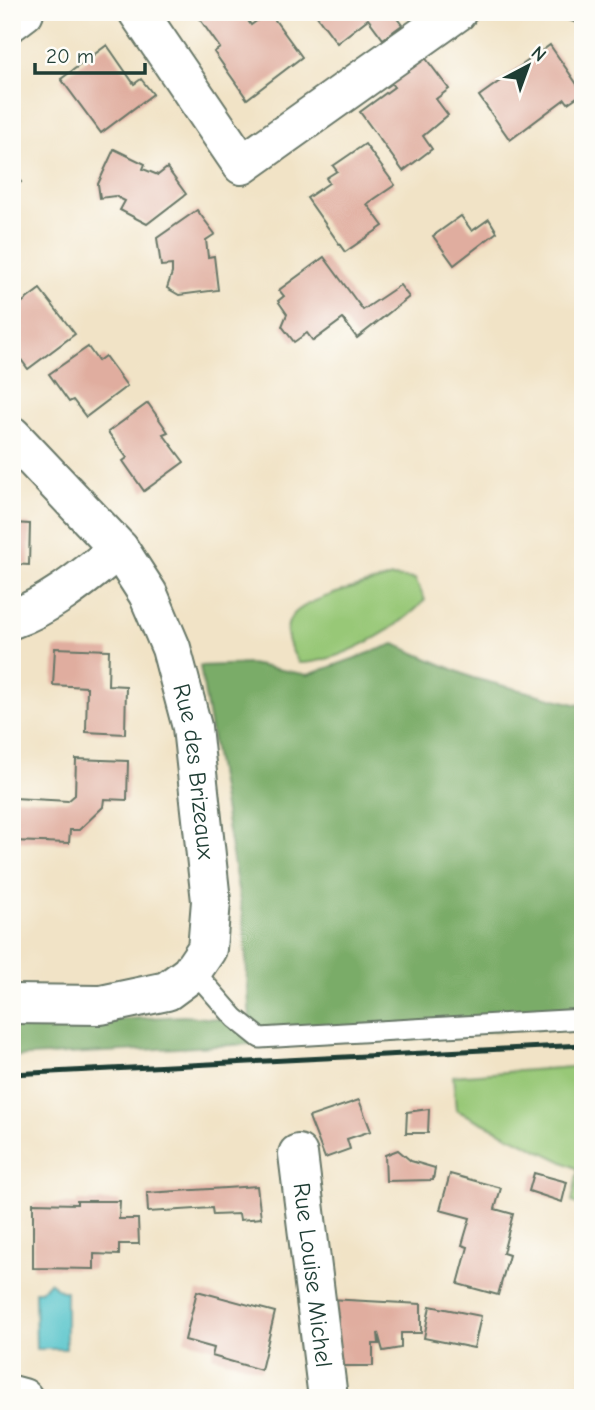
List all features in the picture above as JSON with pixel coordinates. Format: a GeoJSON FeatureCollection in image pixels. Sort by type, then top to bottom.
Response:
{"type":"FeatureCollection","features":[{"type":"Feature","properties":{"kind":"street"},"geometry":{"type":"LineString","coordinates":[[12,22],[24,12]]}},
{"type":"Feature","properties":{"kind":"street"},"geometry":{"type":"LineString","coordinates":[[138,12],[242,165],[457,12]]}},
{"type":"Feature","properties":{"kind":"street","name":"Rue des Brizeaux"},"geometry":{"type":"LineString","coordinates":[[12,436],[119,549],[148,594],[171,648],[192,727],[211,901],[207,949],[193,970],[167,991],[101,1004],[12,1004]]}},
{"type":"Feature","properties":{"kind":"street"},"geometry":{"type":"LineString","coordinates":[[12,619],[33,612],[64,592],[119,549]]}},
{"type":"Feature","properties":{"kind":"street","name":"Rue Louise Michel"},"geometry":{"type":"LineString","coordinates":[[298,1154],[328,1398]]}},
{"type":"Feature","properties":{"kind":"street"},"geometry":{"type":"LineString","coordinates":[[12,1395],[23,1398]]}},
{"type":"Feature","properties":{"kind":"lane"},"geometry":{"type":"LineString","coordinates":[[193,970],[235,1018],[260,1038],[583,1019]]}},
{"type":"Feature","properties":{"kind":"green space"},"geometry":{"type":"Polygon","coordinates":[[[392,577],[415,579],[425,600],[384,633],[349,651],[299,663],[292,651],[287,631],[290,619],[295,613],[327,596],[392,577]]]}},
{"type":"Feature","properties":{"kind":"green space"},"geometry":{"type":"Polygon","coordinates":[[[394,644],[473,678],[583,706],[583,1026],[12,1057],[12,1025],[184,1016],[250,1022],[244,925],[200,666],[250,664],[308,675],[394,644]]]}},
{"type":"Feature","properties":{"kind":"green space"},"geometry":{"type":"Polygon","coordinates":[[[583,1066],[583,1207],[572,1202],[578,1169],[456,1110],[453,1076],[583,1066]]]}},
{"type":"Feature","properties":{"kind":"water"},"geometry":{"type":"Polygon","coordinates":[[[49,1282],[61,1291],[66,1291],[66,1349],[36,1349],[35,1291],[41,1291],[49,1282]]]}},
{"type":"Feature","properties":{"kind":"building"},"geometry":{"type":"Polygon","coordinates":[[[206,12],[242,12],[251,25],[269,12],[302,57],[247,99],[214,52],[220,48],[199,18],[206,12]]]}},
{"type":"Feature","properties":{"kind":"building"},"geometry":{"type":"Polygon","coordinates":[[[314,12],[392,12],[402,25],[383,39],[368,19],[337,43],[314,12]]]}},
{"type":"Feature","properties":{"kind":"building"},"geometry":{"type":"Polygon","coordinates":[[[571,12],[583,12],[583,25],[568,20],[571,12]]]}},
{"type":"Feature","properties":{"kind":"building"},"geometry":{"type":"Polygon","coordinates":[[[107,45],[134,84],[141,79],[153,94],[101,133],[61,79],[107,45]]]}},
{"type":"Feature","properties":{"kind":"building"},"geometry":{"type":"Polygon","coordinates":[[[550,45],[583,93],[568,103],[565,99],[510,140],[479,96],[550,45]]]}},
{"type":"Feature","properties":{"kind":"building"},"geometry":{"type":"Polygon","coordinates":[[[424,56],[449,89],[436,99],[448,115],[423,136],[432,149],[403,171],[360,112],[394,87],[390,82],[424,56]]]}},
{"type":"Feature","properties":{"kind":"building"},"geometry":{"type":"Polygon","coordinates":[[[365,144],[395,185],[367,204],[383,226],[345,252],[307,198],[329,183],[326,178],[337,171],[333,166],[365,144]]]}},
{"type":"Feature","properties":{"kind":"building"},"geometry":{"type":"Polygon","coordinates":[[[114,149],[145,164],[143,169],[158,175],[167,168],[186,194],[147,224],[120,210],[125,201],[115,196],[100,198],[98,184],[114,149]]]}},
{"type":"Feature","properties":{"kind":"building"},"geometry":{"type":"Polygon","coordinates":[[[12,170],[21,182],[12,189],[12,170]]]}},
{"type":"Feature","properties":{"kind":"building"},"geometry":{"type":"Polygon","coordinates":[[[197,210],[215,234],[206,240],[208,257],[214,256],[218,290],[179,295],[167,288],[172,265],[161,266],[157,238],[197,210]]]}},
{"type":"Feature","properties":{"kind":"building"},"geometry":{"type":"Polygon","coordinates":[[[461,216],[472,231],[489,219],[497,232],[454,265],[433,236],[461,216]]]}},
{"type":"Feature","properties":{"kind":"building"},"geometry":{"type":"Polygon","coordinates":[[[324,257],[363,310],[400,285],[409,297],[357,338],[343,319],[313,341],[307,333],[294,342],[282,326],[287,314],[278,301],[284,296],[279,290],[324,257]]]}},
{"type":"Feature","properties":{"kind":"building"},"geometry":{"type":"Polygon","coordinates":[[[40,289],[75,334],[28,369],[12,347],[12,310],[40,289]]]}},
{"type":"Feature","properties":{"kind":"building"},"geometry":{"type":"Polygon","coordinates":[[[88,347],[98,361],[105,356],[127,386],[86,417],[73,400],[69,402],[49,374],[88,347]]]}},
{"type":"Feature","properties":{"kind":"building"},"geometry":{"type":"Polygon","coordinates":[[[148,403],[168,432],[163,434],[184,462],[144,491],[123,461],[127,458],[108,432],[148,403]]]}},
{"type":"Feature","properties":{"kind":"building"},"geometry":{"type":"Polygon","coordinates":[[[12,523],[30,524],[29,565],[12,564],[12,523]]]}},
{"type":"Feature","properties":{"kind":"building"},"geometry":{"type":"Polygon","coordinates":[[[55,648],[109,650],[108,685],[126,686],[125,734],[86,732],[87,687],[53,685],[55,648]]]}},
{"type":"Feature","properties":{"kind":"building"},"geometry":{"type":"Polygon","coordinates":[[[76,759],[128,761],[127,800],[104,799],[103,807],[79,830],[70,830],[69,843],[12,841],[14,798],[68,801],[75,795],[76,759]]]}},
{"type":"Feature","properties":{"kind":"building"},"geometry":{"type":"Polygon","coordinates":[[[359,1100],[371,1131],[347,1139],[350,1149],[325,1158],[309,1117],[359,1100]]]}},
{"type":"Feature","properties":{"kind":"building"},"geometry":{"type":"Polygon","coordinates":[[[429,1109],[428,1133],[406,1133],[407,1112],[429,1109]]]}},
{"type":"Feature","properties":{"kind":"building"},"geometry":{"type":"Polygon","coordinates":[[[398,1150],[411,1161],[435,1168],[433,1180],[386,1181],[385,1155],[398,1150]]]}},
{"type":"Feature","properties":{"kind":"building"},"geometry":{"type":"Polygon","coordinates":[[[534,1173],[567,1182],[562,1202],[529,1191],[534,1173]]]}},
{"type":"Feature","properties":{"kind":"building"},"geometry":{"type":"Polygon","coordinates":[[[450,1174],[501,1188],[495,1209],[513,1214],[503,1253],[509,1255],[498,1295],[458,1284],[468,1247],[462,1245],[470,1218],[440,1210],[450,1174]]]}},
{"type":"Feature","properties":{"kind":"building"},"geometry":{"type":"Polygon","coordinates":[[[257,1186],[261,1218],[240,1220],[239,1214],[213,1215],[212,1208],[148,1212],[147,1193],[257,1186]]]}},
{"type":"Feature","properties":{"kind":"building"},"geometry":{"type":"Polygon","coordinates":[[[77,1201],[120,1201],[119,1219],[138,1219],[139,1244],[119,1244],[119,1255],[94,1254],[94,1269],[33,1268],[33,1203],[77,1204],[77,1201]]]}},
{"type":"Feature","properties":{"kind":"building"},"geometry":{"type":"Polygon","coordinates":[[[197,1291],[275,1312],[261,1370],[212,1356],[214,1348],[185,1340],[197,1291]]]}},
{"type":"Feature","properties":{"kind":"building"},"geometry":{"type":"Polygon","coordinates":[[[329,1299],[421,1304],[421,1333],[401,1333],[401,1348],[383,1351],[378,1333],[379,1344],[373,1344],[373,1366],[338,1366],[329,1299]]]}},
{"type":"Feature","properties":{"kind":"building"},"geometry":{"type":"Polygon","coordinates":[[[430,1306],[481,1316],[474,1348],[424,1338],[430,1306]]]}},
{"type":"Feature","properties":{"kind":"railway"},"geometry":{"type":"LineString","coordinates":[[12,1074],[583,1045]]}}]}
